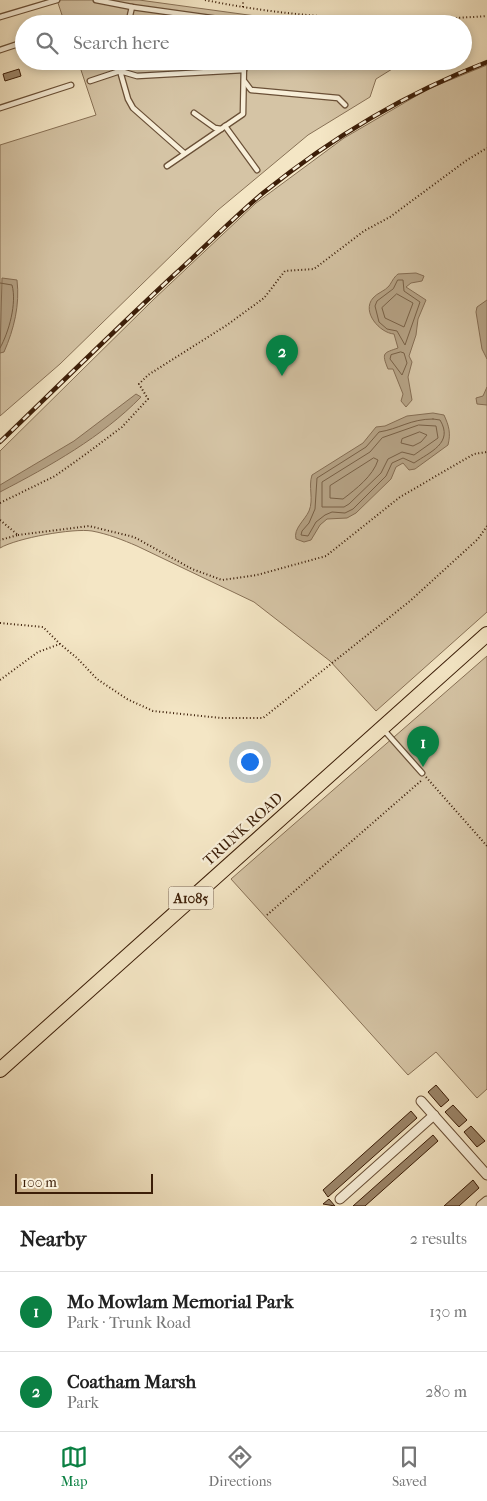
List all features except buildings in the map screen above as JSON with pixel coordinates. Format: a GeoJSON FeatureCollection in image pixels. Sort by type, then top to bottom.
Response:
{"type":"FeatureCollection","features":[{"type":"Feature","properties":{"kind":"main road","name":"TRUNK ROAD"},"geometry":{"type":"LineString","coordinates":[[0,1070],[487,634]]}},
{"type":"Feature","properties":{"kind":"street"},"geometry":{"type":"LineString","coordinates":[[421,1101],[487,1175]]}},
{"type":"Feature","properties":{"kind":"street"},"geometry":{"type":"LineString","coordinates":[[340,1199],[434,1115]]}},
{"type":"Feature","properties":{"kind":"street"},"geometry":{"type":"LineString","coordinates":[[481,1206],[487,1201]]}},
{"type":"Feature","properties":{"kind":"lane"},"geometry":{"type":"LineString","coordinates":[[0,17],[57,0]]}},
{"type":"Feature","properties":{"kind":"lane"},"geometry":{"type":"LineString","coordinates":[[96,0],[188,15]]}},
{"type":"Feature","properties":{"kind":"lane"},"geometry":{"type":"LineString","coordinates":[[130,15],[132,7]]}},
{"type":"Feature","properties":{"kind":"lane"},"geometry":{"type":"LineString","coordinates":[[0,50],[15,45]]}},
{"type":"Feature","properties":{"kind":"lane"},"geometry":{"type":"LineString","coordinates":[[90,81],[120,71],[137,76],[244,70],[243,114],[167,166]]}},
{"type":"Feature","properties":{"kind":"lane"},"geometry":{"type":"LineString","coordinates":[[120,71],[128,99],[133,108],[184,153]]}},
{"type":"Feature","properties":{"kind":"lane"},"geometry":{"type":"LineString","coordinates":[[244,78],[251,90],[338,98],[345,105]]}},
{"type":"Feature","properties":{"kind":"lane"},"geometry":{"type":"LineString","coordinates":[[0,108],[71,85]]}},
{"type":"Feature","properties":{"kind":"lane"},"geometry":{"type":"LineString","coordinates":[[194,113],[215,128],[223,127]]}},
{"type":"Feature","properties":{"kind":"lane"},"geometry":{"type":"LineString","coordinates":[[223,127],[257,170]]}},
{"type":"Feature","properties":{"kind":"lane"},"geometry":{"type":"LineString","coordinates":[[381,727],[424,775]]}},
{"type":"Feature","properties":{"kind":"path"},"geometry":{"type":"LineString","coordinates":[[204,0],[243,7],[331,15]]}},
{"type":"Feature","properties":{"kind":"path"},"geometry":{"type":"LineString","coordinates":[[243,0],[243,7]]}},
{"type":"Feature","properties":{"kind":"path"},"geometry":{"type":"LineString","coordinates":[[472,17],[487,16]]}},
{"type":"Feature","properties":{"kind":"path"},"geometry":{"type":"LineString","coordinates":[[0,503],[55,476],[122,427],[148,399],[139,384],[148,375],[227,325],[264,298],[285,271],[314,269],[364,231],[390,216],[467,160],[487,148]]}},
{"type":"Feature","properties":{"kind":"path"},"geometry":{"type":"LineString","coordinates":[[0,540],[18,535],[89,526],[134,537],[192,569],[222,580],[257,575],[326,556],[400,497],[474,454],[487,452]]}},
{"type":"Feature","properties":{"kind":"path"},"geometry":{"type":"LineString","coordinates":[[0,520],[18,535]]}},
{"type":"Feature","properties":{"kind":"path"},"geometry":{"type":"LineString","coordinates":[[0,623],[43,627],[97,679],[127,699],[153,711],[221,718],[263,718],[410,601],[478,539],[487,526]]}},
{"type":"Feature","properties":{"kind":"path"},"geometry":{"type":"LineString","coordinates":[[0,680],[38,652],[60,644]]}},
{"type":"Feature","properties":{"kind":"path"},"geometry":{"type":"LineString","coordinates":[[267,915],[424,775],[487,846]]}},
{"type":"Feature","properties":{"kind":"shaded area"},"geometry":{"type":"Polygon","coordinates":[[[57,0],[139,0],[248,15],[62,15],[57,0]]]}},
{"type":"Feature","properties":{"kind":"shaded area"},"geometry":{"type":"Polygon","coordinates":[[[487,65],[487,612],[376,711],[330,661],[254,602],[121,539],[83,530],[32,537],[0,548],[0,451],[153,300],[256,203],[344,138],[428,89],[487,65]]]}},
{"type":"Feature","properties":{"kind":"shaded area"},"geometry":{"type":"Polygon","coordinates":[[[81,70],[390,70],[376,79],[370,97],[308,135],[218,210],[60,364],[0,416],[0,145],[96,115],[81,70]]]}},
{"type":"Feature","properties":{"kind":"shaded area"},"geometry":{"type":"Polygon","coordinates":[[[487,656],[487,1089],[477,1098],[436,1052],[408,1075],[231,879],[487,656]]]}},
{"type":"Feature","properties":{"kind":"water"},"geometry":{"type":"Polygon","coordinates":[[[416,273],[424,276],[422,281],[411,283],[406,287],[426,300],[418,319],[416,335],[409,356],[412,362],[408,377],[412,400],[406,407],[401,401],[403,394],[393,369],[388,369],[384,356],[387,352],[398,348],[394,334],[378,326],[369,309],[373,298],[387,288],[398,274],[416,273]]]}},
{"type":"Feature","properties":{"kind":"water"},"geometry":{"type":"Polygon","coordinates":[[[2,278],[17,280],[18,299],[11,335],[4,352],[0,353],[2,278]]]}},
{"type":"Feature","properties":{"kind":"water"},"geometry":{"type":"Polygon","coordinates":[[[487,300],[487,359],[482,349],[476,312],[477,307],[487,300]]]}},
{"type":"Feature","properties":{"kind":"water"},"geometry":{"type":"Polygon","coordinates":[[[487,387],[487,405],[477,404],[476,398],[483,396],[487,387]]]}},
{"type":"Feature","properties":{"kind":"water"},"geometry":{"type":"Polygon","coordinates":[[[136,394],[141,397],[126,412],[92,438],[38,472],[0,492],[0,485],[74,441],[136,394]]]}},
{"type":"Feature","properties":{"kind":"water"},"geometry":{"type":"Polygon","coordinates":[[[433,413],[444,415],[449,430],[448,445],[415,469],[409,470],[403,463],[396,467],[391,479],[356,513],[347,518],[327,519],[320,525],[311,540],[304,542],[296,539],[296,532],[309,511],[312,475],[363,443],[376,427],[385,426],[407,416],[433,413]]]}},
{"type":"Feature","properties":{"kind":"railway"},"geometry":{"type":"LineString","coordinates":[[472,68],[487,62]]}},
{"type":"Feature","properties":{"kind":"railway"},"geometry":{"type":"LineString","coordinates":[[0,442],[229,223],[263,193],[315,154],[370,119],[427,88],[467,70]]}},
{"type":"Feature","properties":{"kind":"place","name":"Coatham Marsh"},"geometry":{"type":"Point","coordinates":[282,376]}},
{"type":"Feature","properties":{"kind":"place","name":"Mo Mowlam Memorial Park"},"geometry":{"type":"Point","coordinates":[423,767]}}]}
